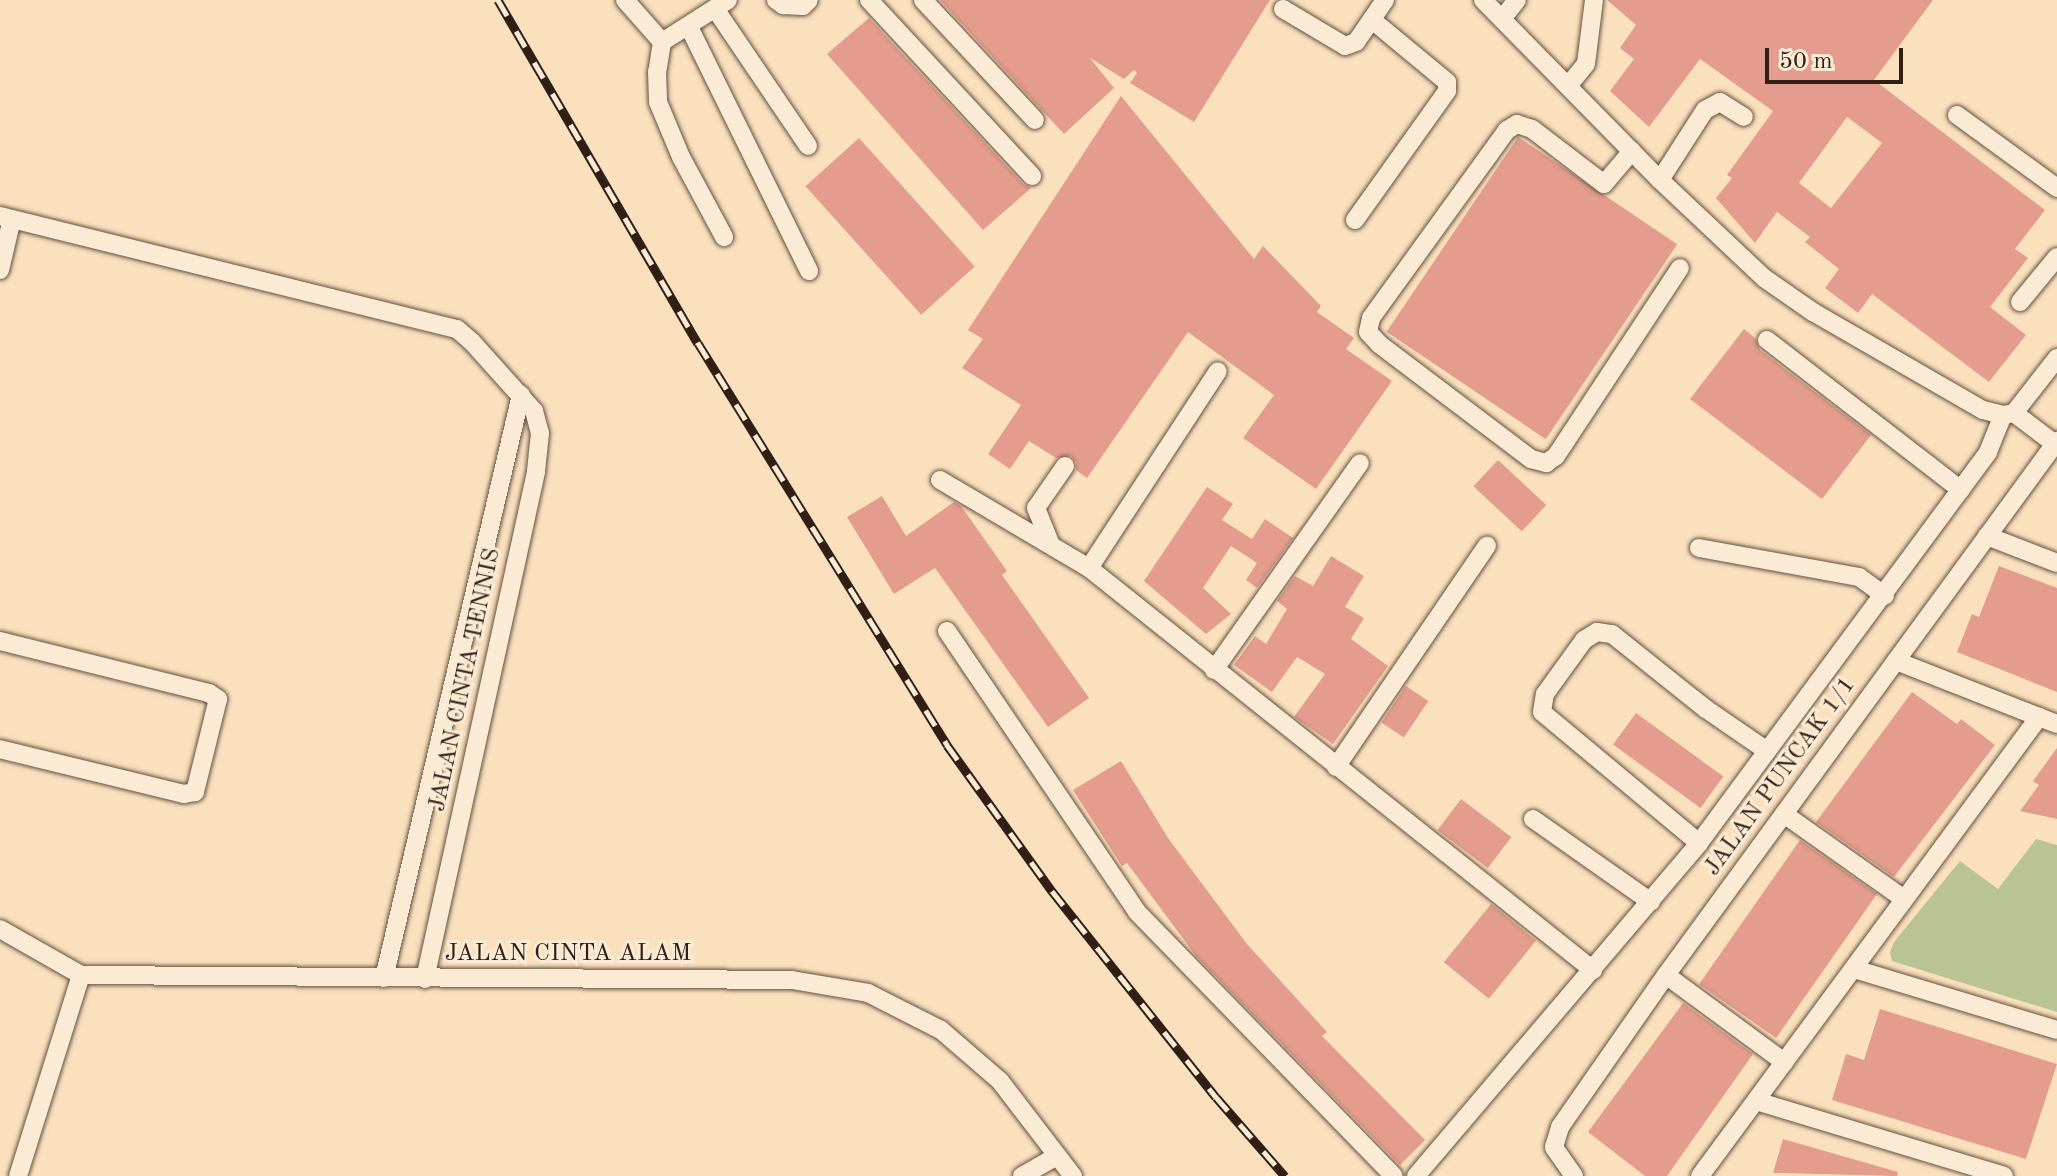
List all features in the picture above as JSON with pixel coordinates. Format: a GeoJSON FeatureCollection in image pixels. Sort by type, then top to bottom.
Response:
{"type":"FeatureCollection","features":[{"type":"Feature","properties":{"kind":"street"},"geometry":{"type":"LineString","coordinates":[[625,0],[662,42]]}},
{"type":"Feature","properties":{"kind":"street"},"geometry":{"type":"LineString","coordinates":[[776,0],[783,5],[803,6],[809,0]]}},
{"type":"Feature","properties":{"kind":"street"},"geometry":{"type":"LineString","coordinates":[[869,0],[1032,176]]}},
{"type":"Feature","properties":{"kind":"street"},"geometry":{"type":"LineString","coordinates":[[923,0],[1035,120]]}},
{"type":"Feature","properties":{"kind":"street"},"geometry":{"type":"LineString","coordinates":[[1283,9],[1345,46],[1356,42],[1385,0]]}},
{"type":"Feature","properties":{"kind":"street"},"geometry":{"type":"LineString","coordinates":[[1483,0],[1660,180],[1764,278],[1813,312],[1983,410],[2008,414],[2056,442]]}},
{"type":"Feature","properties":{"kind":"street"},"geometry":{"type":"LineString","coordinates":[[1502,19],[1517,0]]}},
{"type":"Feature","properties":{"kind":"street"},"geometry":{"type":"LineString","coordinates":[[1568,86],[1586,64],[1594,0]]}},
{"type":"Feature","properties":{"kind":"street"},"geometry":{"type":"LineString","coordinates":[[662,42],[722,5],[808,146]]}},
{"type":"Feature","properties":{"kind":"street"},"geometry":{"type":"LineString","coordinates":[[1355,220],[1447,91],[1447,82],[1372,20]]}},
{"type":"Feature","properties":{"kind":"street"},"geometry":{"type":"LineString","coordinates":[[689,27],[809,271]]}},
{"type":"Feature","properties":{"kind":"street"},"geometry":{"type":"LineString","coordinates":[[662,42],[657,72],[658,102],[681,157],[724,237]]}},
{"type":"Feature","properties":{"kind":"street"},"geometry":{"type":"LineString","coordinates":[[1660,180],[1705,110],[1720,102],[1744,117]]}},
{"type":"Feature","properties":{"kind":"street"},"geometry":{"type":"LineString","coordinates":[[1957,115],[2057,188]]}},
{"type":"Feature","properties":{"kind":"street"},"geometry":{"type":"LineString","coordinates":[[1632,151],[1604,184],[1532,129],[1517,124],[1507,130],[1371,318],[1368,332],[1379,344],[1531,459],[1546,463],[1556,456],[1680,268]]}},
{"type":"Feature","properties":{"kind":"street"},"geometry":{"type":"LineString","coordinates":[[0,270],[6,218]]}},
{"type":"Feature","properties":{"kind":"street","name":"JALAN CINTA TENNIS"},"geometry":{"type":"LineString","coordinates":[[6,218],[457,329],[534,411],[540,433],[536,472],[425,979]]}},
{"type":"Feature","properties":{"kind":"street"},"geometry":{"type":"LineString","coordinates":[[2020,302],[2056,255]]}},
{"type":"Feature","properties":{"kind":"street"},"geometry":{"type":"LineString","coordinates":[[1767,340],[1961,490]]}},
{"type":"Feature","properties":{"kind":"street"},"geometry":{"type":"LineString","coordinates":[[1416,1176],[1699,843],[1885,596],[1988,452],[2008,414],[2057,358]]}},
{"type":"Feature","properties":{"kind":"street"},"geometry":{"type":"LineString","coordinates":[[1089,568],[1218,371]]}},
{"type":"Feature","properties":{"kind":"street","name":"JALAN CINTA TENNIS"},"geometry":{"type":"LineString","coordinates":[[384,978],[521,395]]}},
{"type":"Feature","properties":{"kind":"street","name":"JALAN PUNCAK 1/1"},"geometry":{"type":"LineString","coordinates":[[1574,1176],[1554,1147],[1560,1127],[1666,975],[2056,442]]}},
{"type":"Feature","properties":{"kind":"street"},"geometry":{"type":"LineString","coordinates":[[1214,670],[1360,463]]}},
{"type":"Feature","properties":{"kind":"street"},"geometry":{"type":"LineString","coordinates":[[505,465],[536,472]]}},
{"type":"Feature","properties":{"kind":"street"},"geometry":{"type":"LineString","coordinates":[[1051,545],[1036,508],[1037,500],[1065,466]]}},
{"type":"Feature","properties":{"kind":"street"},"geometry":{"type":"LineString","coordinates":[[940,480],[1089,568],[1593,970]]}},
{"type":"Feature","properties":{"kind":"street"},"geometry":{"type":"LineString","coordinates":[[1987,536],[2057,563]]}},
{"type":"Feature","properties":{"kind":"street"},"geometry":{"type":"LineString","coordinates":[[1336,767],[1487,546]]}},
{"type":"Feature","properties":{"kind":"street"},"geometry":{"type":"LineString","coordinates":[[1699,548],[1859,577],[1885,596]]}},
{"type":"Feature","properties":{"kind":"street"},"geometry":{"type":"LineString","coordinates":[[947,631],[1137,912],[1394,1176]]}},
{"type":"Feature","properties":{"kind":"street"},"geometry":{"type":"LineString","coordinates":[[1699,843],[1542,712],[1545,694],[1584,640],[1597,632],[1612,634],[1706,709],[1767,751]]}},
{"type":"Feature","properties":{"kind":"street"},"geometry":{"type":"LineString","coordinates":[[0,749],[184,794],[195,792],[200,781],[218,710],[218,699],[209,693],[1,646]]}},
{"type":"Feature","properties":{"kind":"street"},"geometry":{"type":"LineString","coordinates":[[1700,1176],[1904,899],[2048,721],[1896,661]]}},
{"type":"Feature","properties":{"kind":"street"},"geometry":{"type":"LineString","coordinates":[[1784,814],[1904,899]]}},
{"type":"Feature","properties":{"kind":"street"},"geometry":{"type":"LineString","coordinates":[[1533,819],[1651,902]]}},
{"type":"Feature","properties":{"kind":"street","name":"JALAN CINTA ALAM"},"geometry":{"type":"LineString","coordinates":[[0,929],[81,975],[792,980],[868,993],[941,1030],[1000,1081],[1073,1176]]}},
{"type":"Feature","properties":{"kind":"street"},"geometry":{"type":"LineString","coordinates":[[1854,969],[2057,1030]]}},
{"type":"Feature","properties":{"kind":"street"},"geometry":{"type":"LineString","coordinates":[[18,1176],[81,975]]}},
{"type":"Feature","properties":{"kind":"street"},"geometry":{"type":"LineString","coordinates":[[1666,975],[1784,1062]]}},
{"type":"Feature","properties":{"kind":"street"},"geometry":{"type":"LineString","coordinates":[[1756,1101],[1951,1168],[2004,1176]]}},
{"type":"Feature","properties":{"kind":"street"},"geometry":{"type":"LineString","coordinates":[[1022,1176],[1057,1156]]}},
{"type":"Feature","properties":{"kind":"green space"},"geometry":{"type":"Polygon","coordinates":[[[2036,839],[2057,845],[2057,1012],[1892,961],[1890,952],[1894,942],[1960,861],[1998,889],[2036,839]]]}},
{"type":"Feature","properties":{"kind":"building"},"geometry":{"type":"Polygon","coordinates":[[[940,0],[1270,0],[1194,122],[1130,83],[1137,73],[1134,70],[1124,79],[1090,58],[1114,88],[1064,134],[940,0]]]}},
{"type":"Feature","properties":{"kind":"building"},"geometry":{"type":"Polygon","coordinates":[[[1607,0],[1933,0],[1874,80],[2045,210],[2015,249],[2028,258],[1990,307],[2026,335],[1989,382],[1872,294],[1858,313],[1825,288],[1839,269],[1805,242],[1810,237],[1777,212],[1755,243],[1716,198],[1732,178],[1727,175],[1773,111],[1700,59],[1649,127],[1610,91],[1634,59],[1620,48],[1636,25],[1607,0]],[[1847,117],[1799,183],[1831,208],[1882,143],[1847,117]]]}},
{"type":"Feature","properties":{"kind":"building"},"geometry":{"type":"Polygon","coordinates":[[[869,18],[1023,184],[1031,188],[983,230],[827,54],[869,18]]]}},
{"type":"Feature","properties":{"kind":"building"},"geometry":{"type":"Polygon","coordinates":[[[1121,96],[1254,259],[1263,246],[1321,306],[1317,312],[1354,338],[1346,349],[1392,381],[1316,489],[1243,438],[1274,395],[1188,332],[1087,478],[1076,470],[1076,462],[1071,456],[1056,458],[1029,441],[1010,469],[988,454],[1021,405],[962,368],[983,339],[968,330],[1121,96]]]}},
{"type":"Feature","properties":{"kind":"building"},"geometry":{"type":"Polygon","coordinates":[[[1518,137],[1677,244],[1546,439],[1387,332],[1518,137]]]}},
{"type":"Feature","properties":{"kind":"building"},"geometry":{"type":"Polygon","coordinates":[[[859,138],[975,267],[921,315],[805,186],[859,138]]]}},
{"type":"Feature","properties":{"kind":"building"},"geometry":{"type":"Polygon","coordinates":[[[1744,329],[1755,338],[1760,350],[1871,435],[1822,499],[1690,399],[1744,329]]]}},
{"type":"Feature","properties":{"kind":"building"},"geometry":{"type":"Polygon","coordinates":[[[1498,460],[1546,505],[1522,531],[1473,486],[1498,460]]]}},
{"type":"Feature","properties":{"kind":"building"},"geometry":{"type":"Polygon","coordinates":[[[1207,487],[1233,504],[1222,520],[1252,539],[1265,519],[1293,538],[1257,588],[1246,580],[1257,563],[1231,546],[1203,588],[1231,614],[1206,634],[1144,581],[1207,487]]]}},
{"type":"Feature","properties":{"kind":"building"},"geometry":{"type":"Polygon","coordinates":[[[882,496],[906,536],[954,502],[961,506],[1007,571],[1002,575],[1089,698],[1048,727],[935,568],[894,594],[847,517],[882,496]]]}},
{"type":"Feature","properties":{"kind":"building"},"geometry":{"type":"Polygon","coordinates":[[[1331,556],[1364,576],[1345,607],[1364,618],[1351,639],[1388,666],[1333,744],[1294,717],[1325,674],[1297,657],[1272,692],[1234,665],[1255,636],[1266,644],[1287,609],[1277,601],[1295,576],[1313,586],[1331,556]]]}},
{"type":"Feature","properties":{"kind":"building"},"geometry":{"type":"Polygon","coordinates":[[[1999,566],[2057,588],[2057,692],[1957,652],[1972,614],[1979,617],[1999,566]]]}},
{"type":"Feature","properties":{"kind":"building"},"geometry":{"type":"Polygon","coordinates":[[[1406,686],[1428,701],[1404,738],[1381,722],[1406,686]]]}},
{"type":"Feature","properties":{"kind":"building"},"geometry":{"type":"Polygon","coordinates":[[[1912,692],[1957,724],[1961,719],[1995,745],[1894,877],[1816,822],[1912,692]]]}},
{"type":"Feature","properties":{"kind":"building"},"geometry":{"type":"Polygon","coordinates":[[[1636,713],[1723,776],[1700,808],[1613,745],[1636,713]]]}},
{"type":"Feature","properties":{"kind":"building"},"geometry":{"type":"Polygon","coordinates":[[[2057,748],[2057,819],[2020,811],[2039,785],[2033,781],[2057,748]]]}},
{"type":"Feature","properties":{"kind":"building"},"geometry":{"type":"Polygon","coordinates":[[[1121,761],[1168,838],[1247,944],[1327,1032],[1322,1036],[1425,1140],[1400,1165],[1196,956],[1127,863],[1122,866],[1073,790],[1121,761]]]}},
{"type":"Feature","properties":{"kind":"building"},"geometry":{"type":"Polygon","coordinates":[[[1461,799],[1511,837],[1488,868],[1438,830],[1461,799]]]}},
{"type":"Feature","properties":{"kind":"building"},"geometry":{"type":"Polygon","coordinates":[[[1800,840],[1877,894],[1776,1038],[1699,984],[1800,840]]]}},
{"type":"Feature","properties":{"kind":"building"},"geometry":{"type":"Polygon","coordinates":[[[1491,904],[1536,941],[1489,999],[1444,962],[1491,904]]]}},
{"type":"Feature","properties":{"kind":"building"},"geometry":{"type":"Polygon","coordinates":[[[1683,1003],[1753,1054],[1667,1176],[1645,1176],[1588,1132],[1683,1003]]]}},
{"type":"Feature","properties":{"kind":"building"},"geometry":{"type":"Polygon","coordinates":[[[1880,1009],[2057,1064],[2026,1159],[1832,1100],[1846,1054],[1864,1060],[1880,1009]]]}},
{"type":"Feature","properties":{"kind":"building"},"geometry":{"type":"Polygon","coordinates":[[[1783,1139],[1898,1172],[1897,1176],[1773,1173],[1783,1139]]]}},
{"type":"Feature","properties":{"kind":"railway"},"geometry":{"type":"LineString","coordinates":[[498,0],[698,343],[947,745],[1052,891],[1216,1097],[1285,1176]]}}]}
